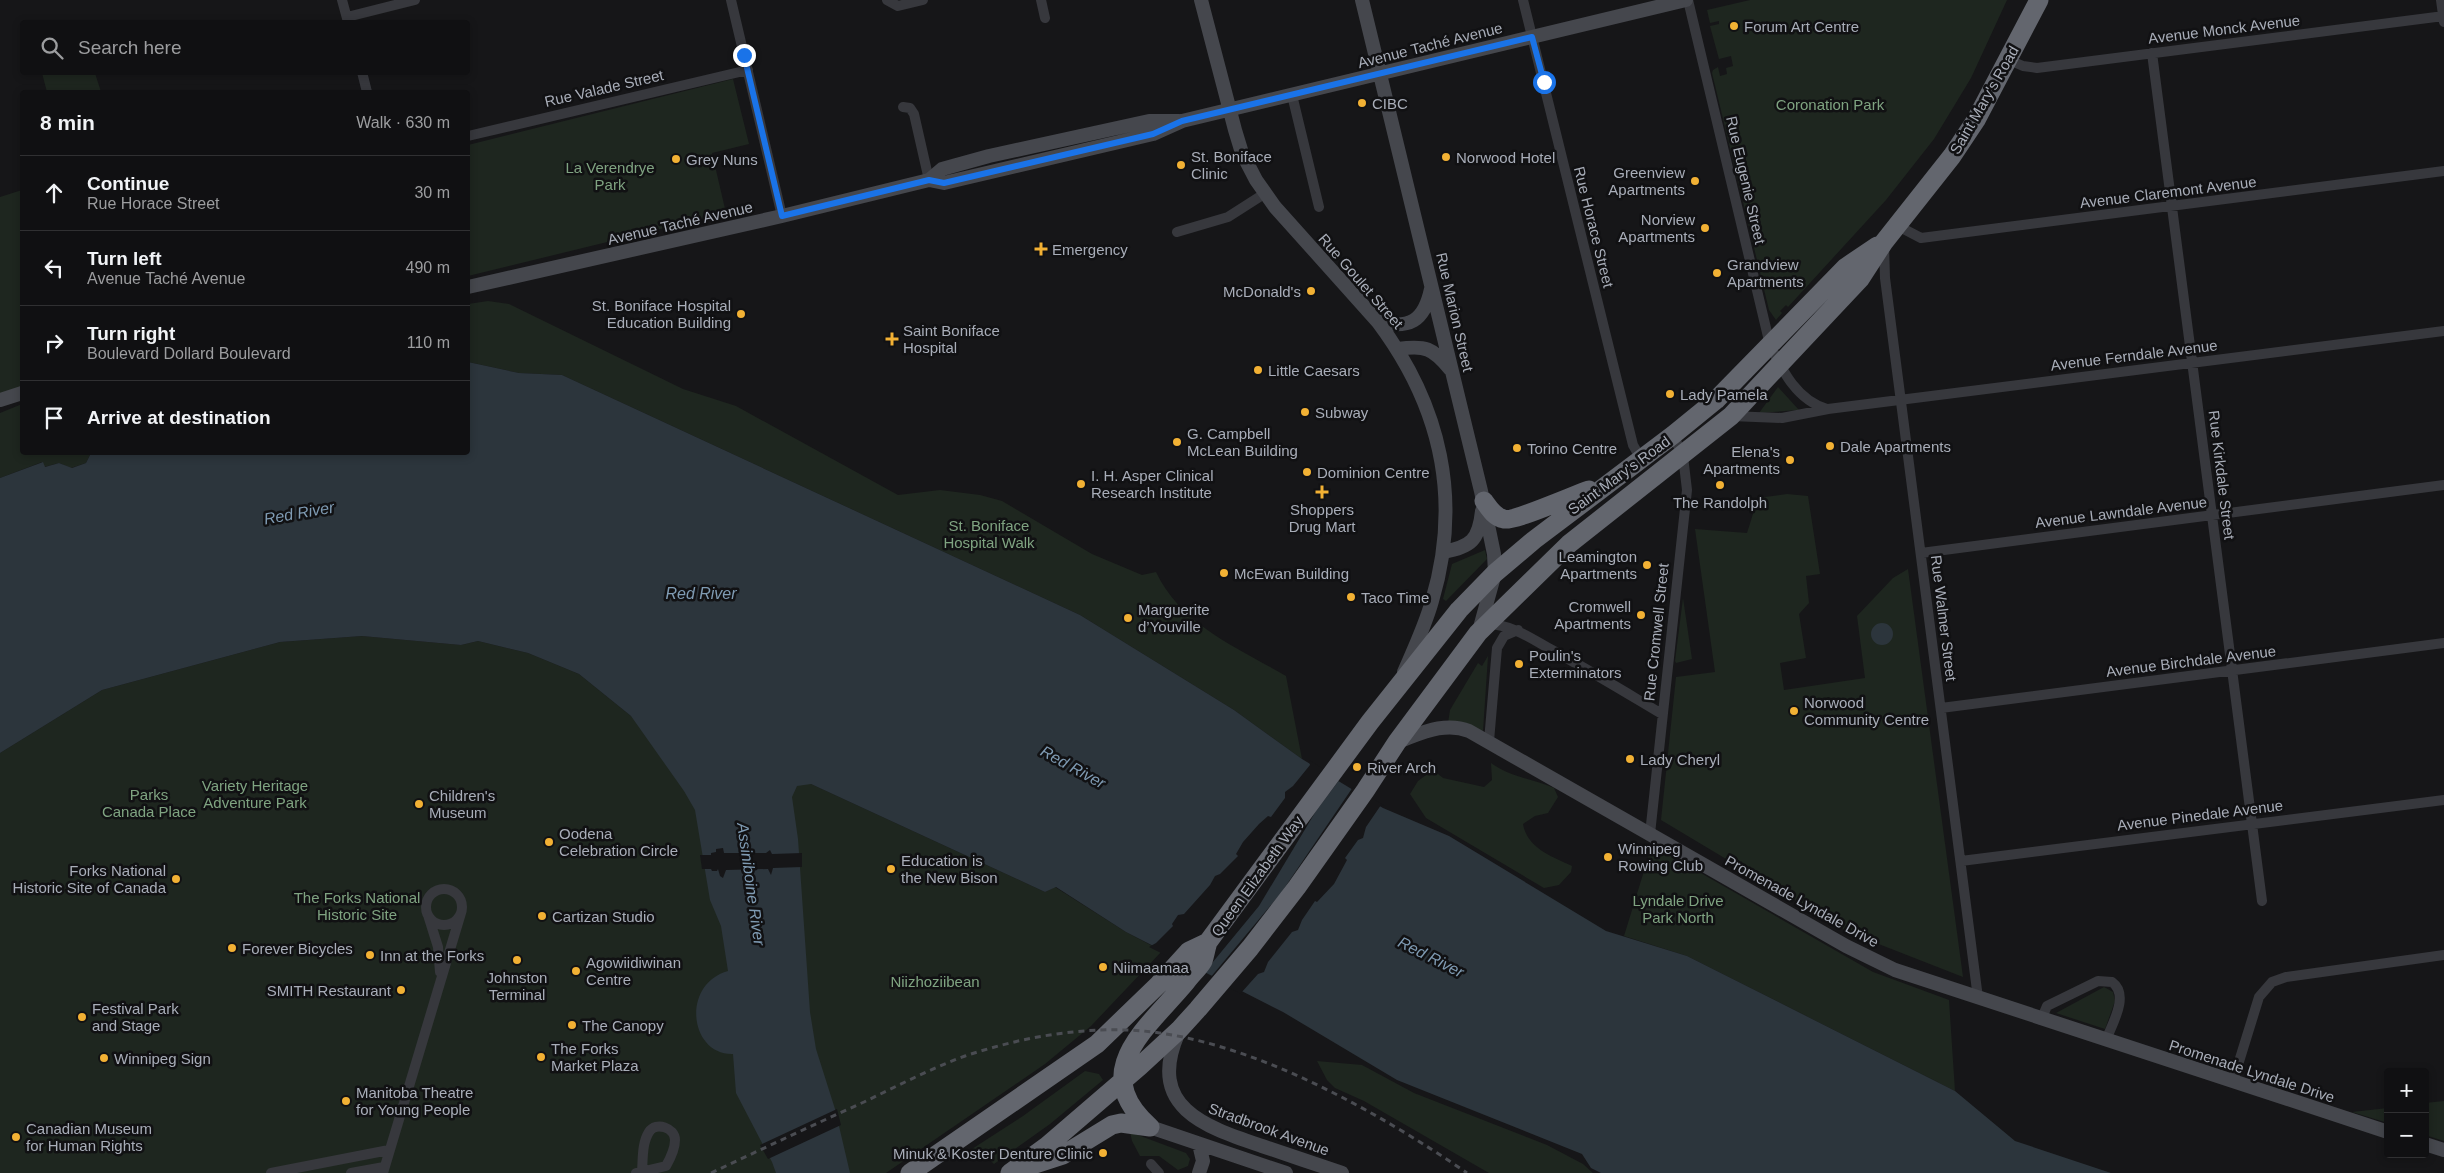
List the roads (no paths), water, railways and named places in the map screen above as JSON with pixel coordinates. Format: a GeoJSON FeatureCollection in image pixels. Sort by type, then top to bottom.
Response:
{"type":"FeatureCollection","features":[{"type":"Feature","properties":{"kind":"highway","name":"Saint Mary's Road"},"geometry":{"type":"LineString","coordinates":[[1397,742],[1483,628],[1568,544],[1683,456],[1731,416],[1860,280],[1884,242],[1952,156],[1976,120],[2039,0]]}},
{"type":"Feature","properties":{"kind":"highway","name":"Saint Mary's Road"},"geometry":{"type":"LineString","coordinates":[[1370,722],[1442,629],[1495,573],[1568,512],[1673,435],[1716,400],[1846,267],[1884,242]]}},
{"type":"Feature","properties":{"kind":"highway"},"geometry":{"type":"LineString","coordinates":[[1484,501],[1502,519],[1515,519],[1564,498],[1605,485]]}},
{"type":"Feature","properties":{"kind":"highway"},"geometry":{"type":"LineString","coordinates":[[1568,512],[1568,544]]}},
{"type":"Feature","properties":{"kind":"highway","name":"Queen Elizabeth Way"},"geometry":{"type":"LineString","coordinates":[[910,1173],[1097,1044],[1159,984],[1189,951],[1208,942],[1370,722]]}},
{"type":"Feature","properties":{"kind":"highway"},"geometry":{"type":"LineString","coordinates":[[1011,1173],[1047,1146],[1123,1080],[1179,1030],[1198,1009],[1250,948],[1297,887],[1397,742]]}},
{"type":"Feature","properties":{"kind":"highway"},"geometry":{"type":"LineString","coordinates":[[1150,1127],[1130,1106],[1123,1080],[1124,1062],[1130,1049],[1203,961],[1208,942]]}},
{"type":"Feature","properties":{"kind":"highway"},"geometry":{"type":"LineString","coordinates":[[1011,1173],[1063,1155],[1112,1125],[1121,1123],[1150,1127]]}},
{"type":"Feature","properties":{"kind":"street"},"geometry":{"type":"LineString","coordinates":[[342,0],[347,20],[415,0]]}},
{"type":"Feature","properties":{"kind":"street"},"geometry":{"type":"LineString","coordinates":[[731,0],[782,216]]}},
{"type":"Feature","properties":{"kind":"street"},"geometry":{"type":"LineString","coordinates":[[889,2],[898,6],[923,0]]}},
{"type":"Feature","properties":{"kind":"street"},"geometry":{"type":"LineString","coordinates":[[1040,0],[1045,18]]}},
{"type":"Feature","properties":{"kind":"street","name":"Rue Goulet Street"},"geometry":{"type":"LineString","coordinates":[[1200,0],[1229,111],[1242,152],[1264,194],[1378,322],[1398,349],[1422,396],[1439,449],[1446,506],[1443,552],[1431,604],[1401,682]]}},
{"type":"Feature","properties":{"kind":"street","name":"Rue Marion Street"},"geometry":{"type":"LineString","coordinates":[[1362,0],[1484,501],[1494,554],[1495,573],[1483,628]]}},
{"type":"Feature","properties":{"kind":"street","name":"Rue Horace Street"},"geometry":{"type":"LineString","coordinates":[[1524,0],[1632,445],[1641,459]]}},
{"type":"Feature","properties":{"kind":"street","name":"Avenue Taché Avenue"},"geometry":{"type":"LineString","coordinates":[[929,180],[942,169],[1062,140],[1149,121],[1182,121],[1229,111],[1687,0]]}},
{"type":"Feature","properties":{"kind":"street","name":"Rue Eugenie Street"},"geometry":{"type":"LineString","coordinates":[[1687,0],[1770,345],[1780,365]]}},
{"type":"Feature","properties":{"kind":"street"},"geometry":{"type":"LineString","coordinates":[[2441,0],[2444,19]]}},
{"type":"Feature","properties":{"kind":"street","name":"Avenue Monck Avenue"},"geometry":{"type":"LineString","coordinates":[[2009,60],[2023,66],[2037,68],[2444,19]]}},
{"type":"Feature","properties":{"kind":"street","name":"Rue Kirkdale Street"},"geometry":{"type":"LineString","coordinates":[[2152,53],[2262,901]]}},
{"type":"Feature","properties":{"kind":"street","name":"Rue Valade Street"},"geometry":{"type":"LineString","coordinates":[[470,136],[748,70]]}},
{"type":"Feature","properties":{"kind":"street"},"geometry":{"type":"LineString","coordinates":[[363,75],[366,90]]}},
{"type":"Feature","properties":{"kind":"street"},"geometry":{"type":"LineString","coordinates":[[1292,95],[1319,207]]}},
{"type":"Feature","properties":{"kind":"street"},"geometry":{"type":"LineString","coordinates":[[903,107],[910,108],[914,114],[929,180]]}},
{"type":"Feature","properties":{"kind":"street","name":"Avenue Taché Avenue"},"geometry":{"type":"LineString","coordinates":[[470,287],[782,216],[929,180],[944,183],[1066,155],[1153,134],[1182,121]]}},
{"type":"Feature","properties":{"kind":"street"},"geometry":{"type":"LineString","coordinates":[[1062,140],[1066,155]]}},
{"type":"Feature","properties":{"kind":"street","name":"Avenue Claremont Avenue"},"geometry":{"type":"LineString","coordinates":[[1898,226],[1921,238],[2172,208],[2444,171]]}},
{"type":"Feature","properties":{"kind":"street"},"geometry":{"type":"LineString","coordinates":[[1177,232],[1228,218],[1264,194]]}},
{"type":"Feature","properties":{"kind":"street","name":"Rue Walmer Street"},"geometry":{"type":"LineString","coordinates":[[1884,242],[1885,278],[1978,998]]}},
{"type":"Feature","properties":{"kind":"street"},"geometry":{"type":"LineString","coordinates":[[1378,322],[1395,326],[1414,321],[1428,302],[1432,287]]}},
{"type":"Feature","properties":{"kind":"street","name":"Avenue Ferndale Avenue"},"geometry":{"type":"LineString","coordinates":[[1731,416],[1782,418],[1828,409],[2444,330]]}},
{"type":"Feature","properties":{"kind":"street"},"geometry":{"type":"LineString","coordinates":[[1398,349],[1414,346],[1427,348],[1441,359],[1452,372]]}},
{"type":"Feature","properties":{"kind":"street"},"geometry":{"type":"LineString","coordinates":[[1780,365],[1804,397],[1813,405],[1828,409]]}},
{"type":"Feature","properties":{"kind":"street"},"geometry":{"type":"LineString","coordinates":[[0,400],[20,394]]}},
{"type":"Feature","properties":{"kind":"street","name":"Rue Cromwell Street"},"geometry":{"type":"LineString","coordinates":[[1650,834],[1687,490],[1683,456],[1673,435]]}},
{"type":"Feature","properties":{"kind":"street","name":"Avenue Lawndale Avenue"},"geometry":{"type":"LineString","coordinates":[[1921,553],[2444,485]]}},
{"type":"Feature","properties":{"kind":"street"},"geometry":{"type":"LineString","coordinates":[[1443,552],[1463,548],[1475,538],[1481,527],[1484,501]]}},
{"type":"Feature","properties":{"kind":"street"},"geometry":{"type":"LineString","coordinates":[[1483,628],[1502,625],[1518,630],[1592,671],[1662,714]]}},
{"type":"Feature","properties":{"kind":"street"},"geometry":{"type":"LineString","coordinates":[[1489,741],[1496,648],[1504,636],[1518,630]]}},
{"type":"Feature","properties":{"kind":"street","name":"Avenue Birchdale Avenue"},"geometry":{"type":"LineString","coordinates":[[1941,708],[2444,643]]}},
{"type":"Feature","properties":{"kind":"street","name":"Promenade Lyndale Drive"},"geometry":{"type":"LineString","coordinates":[[1397,742],[1447,727],[1464,729],[1489,741],[1846,946],[1895,970],[2042,1020],[2384,1131]]}},
{"type":"Feature","properties":{"kind":"street","name":"Avenue Pinedale Avenue"},"geometry":{"type":"LineString","coordinates":[[1961,861],[2444,800]]}},
{"type":"Feature","properties":{"kind":"street"},"geometry":{"type":"LineString","coordinates":[[350,1173],[384,1170],[461,913],[459,897],[445,889],[434,892],[430,896],[427,912],[440,958],[440,981]]}},
{"type":"Feature","properties":{"kind":"street"},"geometry":{"type":"LineString","coordinates":[[427,912],[433,921],[444,925],[454,922],[461,913]]}},
{"type":"Feature","properties":{"kind":"street"},"geometry":{"type":"LineString","coordinates":[[2233,1081],[2259,997],[2272,982],[2286,977],[2444,956]]}},
{"type":"Feature","properties":{"kind":"street"},"geometry":{"type":"LineString","coordinates":[[2042,1020],[2047,1006],[2098,982],[2112,982],[2118,988],[2120,1000],[2106,1040]]}},
{"type":"Feature","properties":{"kind":"street","name":"Stradbrook Avenue"},"geometry":{"type":"LineString","coordinates":[[1179,1030],[1170,1054],[1169,1074],[1176,1097],[1191,1115],[1216,1130],[1342,1173]]}},
{"type":"Feature","properties":{"kind":"street"},"geometry":{"type":"LineString","coordinates":[[656,1127],[666,1128],[674,1137],[674,1147],[668,1170],[639,1172],[644,1145],[649,1131],[656,1127]]}},
{"type":"Feature","properties":{"kind":"street"},"geometry":{"type":"LineString","coordinates":[[1150,1127],[1286,1173]]}},
{"type":"Feature","properties":{"kind":"street"},"geometry":{"type":"LineString","coordinates":[[1199,1144],[1203,1161],[1199,1173]]}},
{"type":"Feature","properties":{"kind":"street"},"geometry":{"type":"LineString","coordinates":[[2429,1145],[2444,1150]]}},
{"type":"Feature","properties":{"kind":"street"},"geometry":{"type":"LineString","coordinates":[[271,1173],[389,1150]]}},
{"type":"Feature","properties":{"kind":"street"},"geometry":{"type":"LineString","coordinates":[[1152,1164],[1159,1173]]}},
{"type":"Feature","properties":{"kind":"water","name":"Red River"},"geometry":{"type":"Polygon","coordinates":[[[470,362],[519,373],[562,375],[1080,615],[1234,710],[1302,759],[1383,808],[1449,836],[1606,931],[1687,956],[1955,1091],[2015,1141],[2111,1173],[1601,1173],[1591,1168],[1582,1154],[1397,1080],[1283,1012],[1126,932],[1056,887],[1045,892],[811,784],[797,786],[792,797],[798,839],[810,1012],[816,1049],[835,1109],[850,1173],[776,1173],[736,1093],[733,1054],[718,1051],[707,1043],[700,1032],[696,1018],[697,1003],[703,990],[713,978],[728,971],[721,926],[710,900],[695,810],[684,791],[631,716],[579,674],[528,653],[478,641],[461,645],[362,636],[280,642],[102,690],[0,753],[0,478],[43,462],[45,467],[59,463],[72,468],[86,463],[90,455],[470,455],[470,362]]]}},
{"type":"Feature","properties":{"kind":"water"},"geometry":{"type":"Polygon","coordinates":[[[1882,623],[1890,626],[1893,634],[1890,642],[1882,645],[1874,642],[1871,634],[1874,626],[1882,623]]]}},
{"type":"Feature","properties":{"kind":"railway"},"geometry":{"type":"LineString","coordinates":[[711,1173],[926,1072],[965,1056],[1031,1038],[1098,1030],[1143,1031],[1185,1037],[1270,1064],[1354,1103],[1394,1126],[1467,1173]]}},
{"type":"Feature","properties":{"kind":"place","name":"Forum Art Centre"},"geometry":{"type":"Point","coordinates":[1734,26]}},
{"type":"Feature","properties":{"kind":"place","name":"CIBC"},"geometry":{"type":"Point","coordinates":[1362,103]}},
{"type":"Feature","properties":{"kind":"place","name":"Norwood Hotel"},"geometry":{"type":"Point","coordinates":[1446,157]}},
{"type":"Feature","properties":{"kind":"place","name":"Grey Nuns"},"geometry":{"type":"Point","coordinates":[676,159]}},
{"type":"Feature","properties":{"kind":"place","name":"St. Boniface Clinic"},"geometry":{"type":"Point","coordinates":[1181,165]}},
{"type":"Feature","properties":{"kind":"place","name":"Greenview Apartments"},"geometry":{"type":"Point","coordinates":[1695,181]}},
{"type":"Feature","properties":{"kind":"place","name":"Norview Apartments"},"geometry":{"type":"Point","coordinates":[1705,228]}},
{"type":"Feature","properties":{"kind":"place","name":"Emergency"},"geometry":{"type":"Point","coordinates":[1041,249]}},
{"type":"Feature","properties":{"kind":"place","name":"Grandview Apartments"},"geometry":{"type":"Point","coordinates":[1717,273]}},
{"type":"Feature","properties":{"kind":"place","name":"McDonald's"},"geometry":{"type":"Point","coordinates":[1311,291]}},
{"type":"Feature","properties":{"kind":"place","name":"St. Boniface Hospital Education Building"},"geometry":{"type":"Point","coordinates":[741,314]}},
{"type":"Feature","properties":{"kind":"place","name":"Saint Boniface Hospital"},"geometry":{"type":"Point","coordinates":[892,339]}},
{"type":"Feature","properties":{"kind":"place","name":"Little Caesars"},"geometry":{"type":"Point","coordinates":[1258,370]}},
{"type":"Feature","properties":{"kind":"place","name":"Lady Pamela"},"geometry":{"type":"Point","coordinates":[1670,394]}},
{"type":"Feature","properties":{"kind":"place","name":"Subway"},"geometry":{"type":"Point","coordinates":[1305,412]}},
{"type":"Feature","properties":{"kind":"place","name":"G. Campbell McLean Building"},"geometry":{"type":"Point","coordinates":[1177,442]}},
{"type":"Feature","properties":{"kind":"place","name":"Dale Apartments"},"geometry":{"type":"Point","coordinates":[1830,446]}},
{"type":"Feature","properties":{"kind":"place","name":"Torino Centre"},"geometry":{"type":"Point","coordinates":[1517,448]}},
{"type":"Feature","properties":{"kind":"place","name":"Elena's Apartments"},"geometry":{"type":"Point","coordinates":[1790,460]}},
{"type":"Feature","properties":{"kind":"place","name":"Dominion Centre"},"geometry":{"type":"Point","coordinates":[1307,472]}},
{"type":"Feature","properties":{"kind":"place","name":"I. H. Asper Clinical Research Institute"},"geometry":{"type":"Point","coordinates":[1081,484]}},
{"type":"Feature","properties":{"kind":"place","name":"The Randolph"},"geometry":{"type":"Point","coordinates":[1720,485]}},
{"type":"Feature","properties":{"kind":"place","name":"Shoppers Drug Mart"},"geometry":{"type":"Point","coordinates":[1322,492]}},
{"type":"Feature","properties":{"kind":"place","name":"Leamington Apartments"},"geometry":{"type":"Point","coordinates":[1647,565]}},
{"type":"Feature","properties":{"kind":"place","name":"McEwan Building"},"geometry":{"type":"Point","coordinates":[1224,573]}},
{"type":"Feature","properties":{"kind":"place","name":"Taco Time"},"geometry":{"type":"Point","coordinates":[1351,597]}},
{"type":"Feature","properties":{"kind":"place","name":"Cromwell Apartments"},"geometry":{"type":"Point","coordinates":[1641,615]}},
{"type":"Feature","properties":{"kind":"place","name":"Marguerite d’Youville"},"geometry":{"type":"Point","coordinates":[1128,618]}},
{"type":"Feature","properties":{"kind":"place","name":"Poulin's Exterminators"},"geometry":{"type":"Point","coordinates":[1519,664]}},
{"type":"Feature","properties":{"kind":"place","name":"Norwood Community Centre"},"geometry":{"type":"Point","coordinates":[1794,711]}},
{"type":"Feature","properties":{"kind":"place","name":"Lady Cheryl"},"geometry":{"type":"Point","coordinates":[1630,759]}},
{"type":"Feature","properties":{"kind":"place","name":"River Arch"},"geometry":{"type":"Point","coordinates":[1357,767]}},
{"type":"Feature","properties":{"kind":"place","name":"Children's Museum"},"geometry":{"type":"Point","coordinates":[419,804]}},
{"type":"Feature","properties":{"kind":"place","name":"Oodena Celebration Circle"},"geometry":{"type":"Point","coordinates":[549,842]}},
{"type":"Feature","properties":{"kind":"place","name":"Winnipeg Rowing Club"},"geometry":{"type":"Point","coordinates":[1608,857]}},
{"type":"Feature","properties":{"kind":"place","name":"Education is the New Bison"},"geometry":{"type":"Point","coordinates":[891,869]}},
{"type":"Feature","properties":{"kind":"place","name":"Forks National Historic Site of Canada"},"geometry":{"type":"Point","coordinates":[176,879]}},
{"type":"Feature","properties":{"kind":"place","name":"Cartizan Studio"},"geometry":{"type":"Point","coordinates":[542,916]}},
{"type":"Feature","properties":{"kind":"place","name":"Forever Bicycles"},"geometry":{"type":"Point","coordinates":[232,948]}},
{"type":"Feature","properties":{"kind":"place","name":"Inn at the Forks"},"geometry":{"type":"Point","coordinates":[370,955]}},
{"type":"Feature","properties":{"kind":"place","name":"Johnston Terminal"},"geometry":{"type":"Point","coordinates":[517,960]}},
{"type":"Feature","properties":{"kind":"place","name":"Niimaamaa"},"geometry":{"type":"Point","coordinates":[1103,967]}},
{"type":"Feature","properties":{"kind":"place","name":"Agowiidiwinan Centre"},"geometry":{"type":"Point","coordinates":[576,971]}},
{"type":"Feature","properties":{"kind":"place","name":"SMITH Restaurant"},"geometry":{"type":"Point","coordinates":[401,990]}},
{"type":"Feature","properties":{"kind":"place","name":"Festival Park and Stage"},"geometry":{"type":"Point","coordinates":[82,1017]}},
{"type":"Feature","properties":{"kind":"place","name":"The Canopy"},"geometry":{"type":"Point","coordinates":[572,1025]}},
{"type":"Feature","properties":{"kind":"place","name":"The Forks Market Plaza"},"geometry":{"type":"Point","coordinates":[541,1057]}},
{"type":"Feature","properties":{"kind":"place","name":"Winnipeg Sign"},"geometry":{"type":"Point","coordinates":[104,1058]}},
{"type":"Feature","properties":{"kind":"place","name":"Manitoba Theatre for Young People"},"geometry":{"type":"Point","coordinates":[346,1101]}},
{"type":"Feature","properties":{"kind":"place","name":"Canadian Museum for Human Rights"},"geometry":{"type":"Point","coordinates":[16,1137]}},
{"type":"Feature","properties":{"kind":"place","name":"Minuk & Koster Denture Clinic"},"geometry":{"type":"Point","coordinates":[1103,1153]}},
{"type":"Feature","properties":{"kind":"park label","name":"Coronation Park"},"geometry":{"type":"Point","coordinates":[1830,104]}},
{"type":"Feature","properties":{"kind":"park label","name":"La Verendrye Park"},"geometry":{"type":"Point","coordinates":[610,176]}},
{"type":"Feature","properties":{"kind":"park label","name":"St. Boniface Hospital Walk"},"geometry":{"type":"Point","coordinates":[989,534]}},
{"type":"Feature","properties":{"kind":"park label","name":"Variety Heritage Adventure Park"},"geometry":{"type":"Point","coordinates":[255,794]}},
{"type":"Feature","properties":{"kind":"park label","name":"Parks Canada Place"},"geometry":{"type":"Point","coordinates":[149,802]}},
{"type":"Feature","properties":{"kind":"park label","name":"The Forks National Historic Site"},"geometry":{"type":"Point","coordinates":[357,906]}},
{"type":"Feature","properties":{"kind":"park label","name":"Lyndale Drive Park North"},"geometry":{"type":"Point","coordinates":[1678,908]}},
{"type":"Feature","properties":{"kind":"park label","name":"Niizhoziibean"},"geometry":{"type":"Point","coordinates":[935,981]}},
{"type":"Feature","properties":{"kind":"water label","name":"Assiniboine River"},"geometry":{"type":"Point","coordinates":[751,884]}}]}
